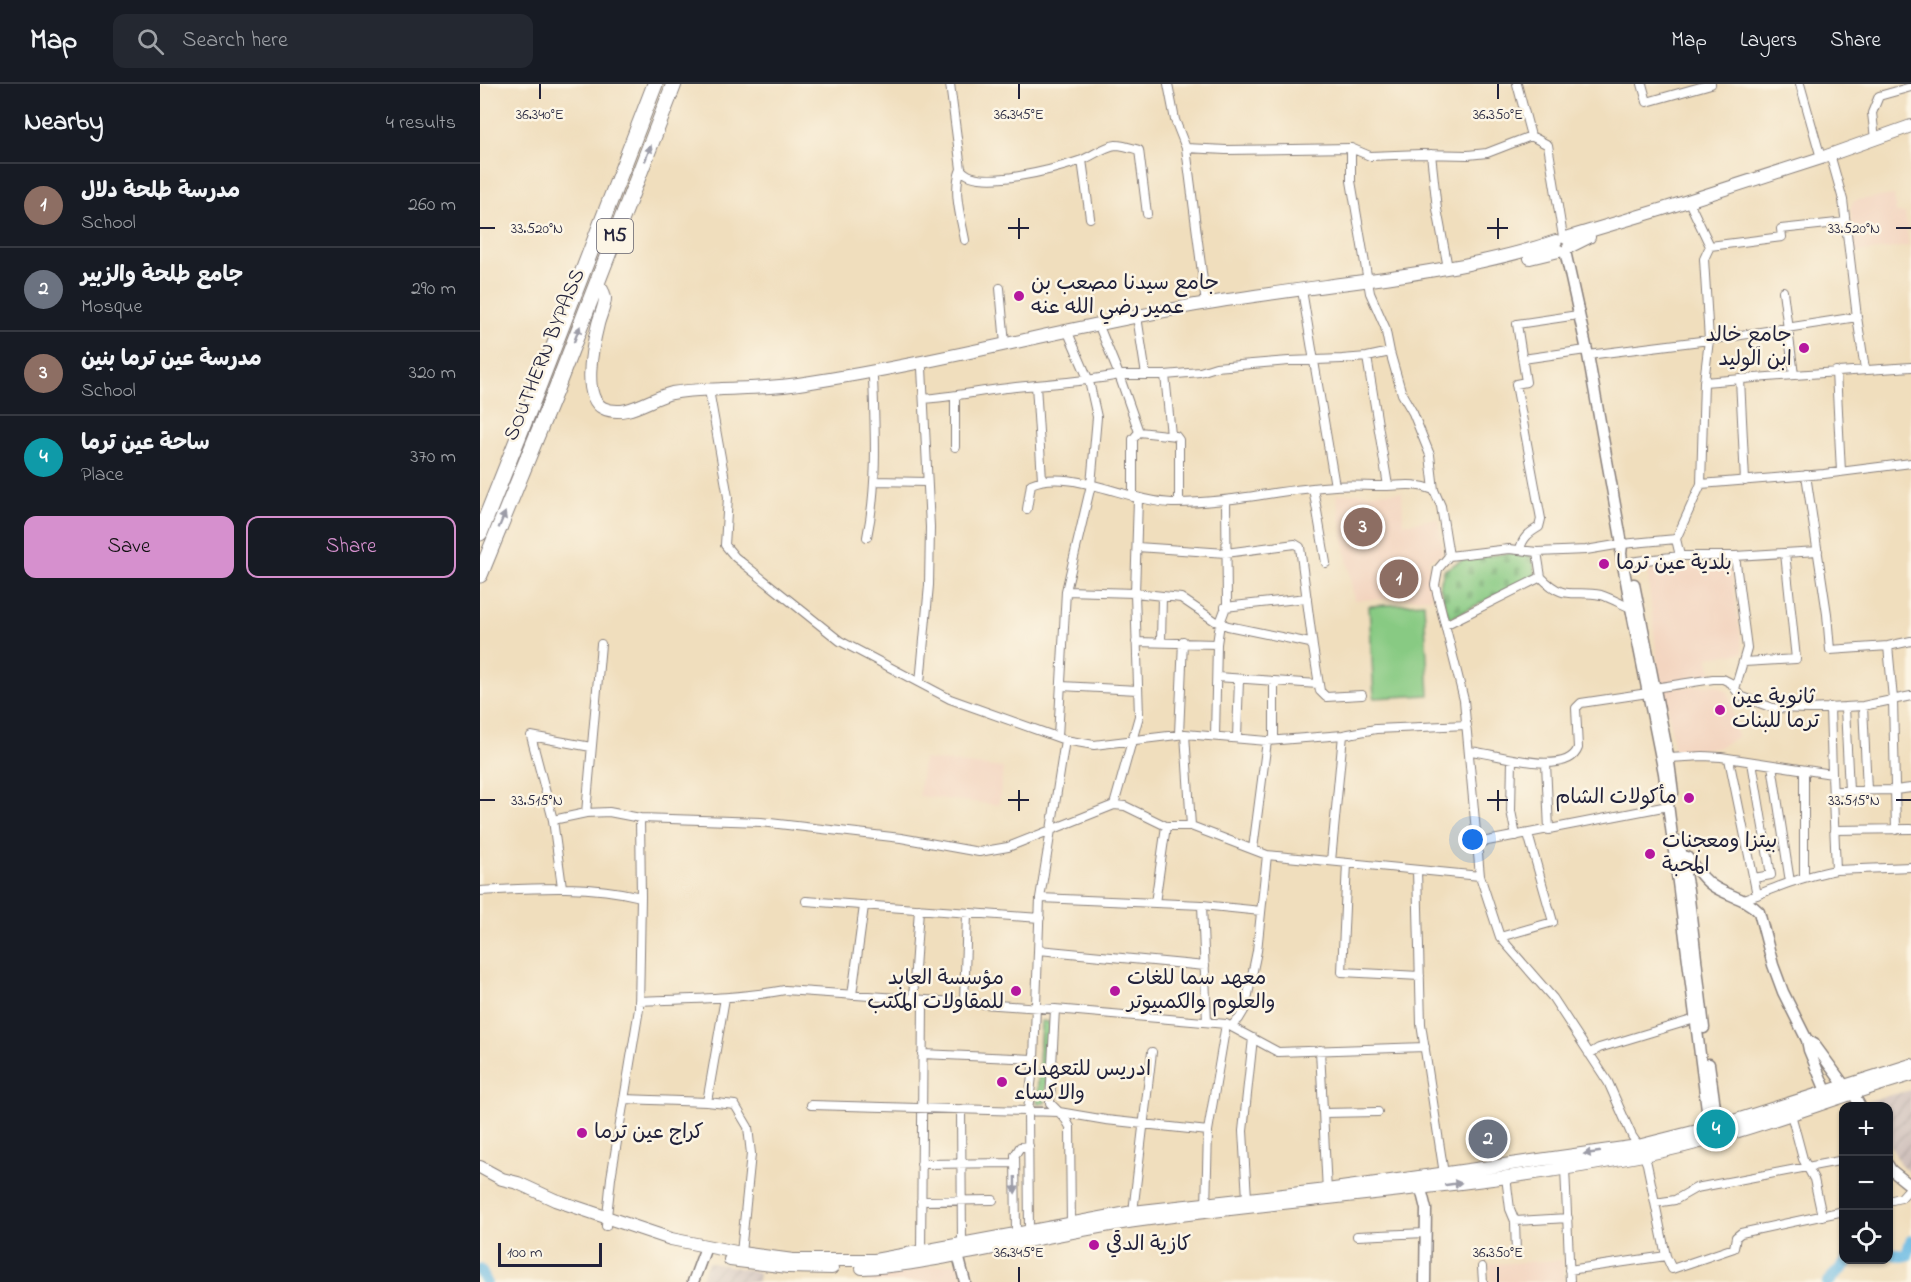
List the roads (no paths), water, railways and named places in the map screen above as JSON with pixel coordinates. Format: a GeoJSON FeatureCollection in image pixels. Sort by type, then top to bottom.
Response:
{"type":"FeatureCollection","features":[{"type":"Feature","properties":{"kind":"highway","name":"SOUTHERN BYPASS"},"geometry":{"type":"LineString","coordinates":[[480,533],[655,84]]}},
{"type":"Feature","properties":{"kind":"highway","name":"SOUTHERN BYPASS"},"geometry":{"type":"LineString","coordinates":[[480,575],[556,389],[674,84]]}},
{"type":"Feature","properties":{"kind":"main road"},"geometry":{"type":"LineString","coordinates":[[710,393],[796,385],[893,368],[1206,304],[1368,284],[1519,257],[1911,126]]}},
{"type":"Feature","properties":{"kind":"main road"},"geometry":{"type":"LineString","coordinates":[[1563,244],[1691,206],[1810,165],[1826,156]]}},
{"type":"Feature","properties":{"kind":"main road"},"geometry":{"type":"LineString","coordinates":[[1368,284],[1519,257]]}},
{"type":"Feature","properties":{"kind":"main road"},"geometry":{"type":"LineString","coordinates":[[597,284],[602,289],[605,298],[595,337],[591,372],[592,395],[599,405],[610,410],[624,410],[666,395],[687,391],[761,394],[812,389],[1138,323],[1302,293]]}},
{"type":"Feature","properties":{"kind":"main road"},"geometry":{"type":"LineString","coordinates":[[480,1167],[502,1179],[518,1183],[607,1222],[704,1251],[762,1265],[813,1269],[880,1268],[1133,1212],[1328,1195],[1420,1183],[1506,1177],[1565,1168],[1791,1114],[1911,1065]]}},
{"type":"Feature","properties":{"kind":"main road"},"geometry":{"type":"LineString","coordinates":[[1723,1130],[1826,1091],[1849,1089],[1911,1075]]}},
{"type":"Feature","properties":{"kind":"main road"},"geometry":{"type":"LineString","coordinates":[[1420,1183],[1444,1174],[1641,1150]]}},
{"type":"Feature","properties":{"kind":"main road"},"geometry":{"type":"LineString","coordinates":[[1071,1227],[1142,1220],[1248,1198],[1328,1195]]}},
{"type":"Feature","properties":{"kind":"main road"},"geometry":{"type":"LineString","coordinates":[[704,1251],[793,1260],[861,1261],[960,1249],[1016,1233],[1028,1236]]}},
{"type":"Feature","properties":{"kind":"street"},"geometry":{"type":"LineString","coordinates":[[950,84],[961,169],[964,174],[975,178],[1025,176],[1082,160],[1115,145],[1139,150],[1147,214]]}},
{"type":"Feature","properties":{"kind":"street"},"geometry":{"type":"LineString","coordinates":[[1168,84],[1175,120],[1186,148],[1206,304]]}},
{"type":"Feature","properties":{"kind":"street"},"geometry":{"type":"LineString","coordinates":[[1517,84],[1531,136],[1548,145],[1563,244],[1587,352],[1622,544],[1631,608],[1669,758],[1678,856]]}},
{"type":"Feature","properties":{"kind":"street"},"geometry":{"type":"LineString","coordinates":[[1642,84],[1647,102],[1711,84]]}},
{"type":"Feature","properties":{"kind":"street"},"geometry":{"type":"LineString","coordinates":[[1800,84],[1843,201],[1865,369]]}},
{"type":"Feature","properties":{"kind":"street"},"geometry":{"type":"LineString","coordinates":[[1875,139],[1872,112],[1879,96],[1911,87]]}},
{"type":"Feature","properties":{"kind":"street"},"geometry":{"type":"LineString","coordinates":[[1186,148],[1226,150],[1351,148],[1370,156],[1468,155],[1487,153],[1531,136]]}},
{"type":"Feature","properties":{"kind":"street"},"geometry":{"type":"LineString","coordinates":[[1351,148],[1351,181],[1368,284],[1385,327],[1402,394],[1413,413],[1430,455],[1434,490],[1441,506],[1449,556]]}},
{"type":"Feature","properties":{"kind":"street"},"geometry":{"type":"LineString","coordinates":[[1431,154],[1436,203],[1448,268]]}},
{"type":"Feature","properties":{"kind":"street"},"geometry":{"type":"LineString","coordinates":[[1082,160],[1090,218]]}},
{"type":"Feature","properties":{"kind":"street"},"geometry":{"type":"LineString","coordinates":[[961,169],[958,176],[957,193],[965,240]]}},
{"type":"Feature","properties":{"kind":"street"},"geometry":{"type":"LineString","coordinates":[[1691,206],[1710,246]]}},
{"type":"Feature","properties":{"kind":"street"},"geometry":{"type":"LineString","coordinates":[[1710,246],[1782,237],[1781,229],[1845,222]]}},
{"type":"Feature","properties":{"kind":"street"},"geometry":{"type":"LineString","coordinates":[[1680,556],[1676,539],[1701,484],[1704,382],[1709,340],[1704,259],[1710,246]]}},
{"type":"Feature","properties":{"kind":"street"},"geometry":{"type":"LineString","coordinates":[[1000,288],[1005,344]]}},
{"type":"Feature","properties":{"kind":"street"},"geometry":{"type":"LineString","coordinates":[[1784,291],[1794,375]]}},
{"type":"Feature","properties":{"kind":"street"},"geometry":{"type":"LineString","coordinates":[[1302,293],[1335,486]]}},
{"type":"Feature","properties":{"kind":"street"},"geometry":{"type":"LineString","coordinates":[[1521,550],[1521,544],[1527,534],[1539,527],[1541,519],[1516,384],[1526,382],[1517,324],[1578,315]]}},
{"type":"Feature","properties":{"kind":"street"},"geometry":{"type":"LineString","coordinates":[[1523,359],[1709,340],[1857,317]]}},
{"type":"Feature","properties":{"kind":"street"},"geometry":{"type":"LineString","coordinates":[[1138,323],[1146,375]]}},
{"type":"Feature","properties":{"kind":"street"},"geometry":{"type":"LineString","coordinates":[[1101,331],[1139,432]]}},
{"type":"Feature","properties":{"kind":"street"},"geometry":{"type":"LineString","coordinates":[[1028,1236],[1028,1110],[1037,1008],[1040,898],[1062,739],[1061,686],[1066,591],[1091,485],[1097,417],[1089,381],[1070,337]]}},
{"type":"Feature","properties":{"kind":"street"},"geometry":{"type":"LineString","coordinates":[[924,399],[1089,381],[1119,375],[1166,375],[1200,372],[1216,367],[1367,357],[1390,352]]}},
{"type":"Feature","properties":{"kind":"street"},"geometry":{"type":"LineString","coordinates":[[1367,357],[1388,486]]}},
{"type":"Feature","properties":{"kind":"street"},"geometry":{"type":"LineString","coordinates":[[1704,382],[1911,367]]}},
{"type":"Feature","properties":{"kind":"street"},"geometry":{"type":"LineString","coordinates":[[920,683],[929,585],[930,526],[922,368]]}},
{"type":"Feature","properties":{"kind":"street"},"geometry":{"type":"LineString","coordinates":[[1836,371],[1841,472]]}},
{"type":"Feature","properties":{"kind":"street"},"geometry":{"type":"LineString","coordinates":[[1166,375],[1171,435]]}},
{"type":"Feature","properties":{"kind":"street"},"geometry":{"type":"LineString","coordinates":[[867,537],[872,514],[876,443],[873,378]]}},
{"type":"Feature","properties":{"kind":"street"},"geometry":{"type":"LineString","coordinates":[[1740,379],[1745,481]]}},
{"type":"Feature","properties":{"kind":"street"},"geometry":{"type":"LineString","coordinates":[[1036,385],[1042,479]]}},
{"type":"Feature","properties":{"kind":"street"},"geometry":{"type":"LineString","coordinates":[[710,393],[728,497],[725,545],[735,557],[840,641],[950,699],[1062,739],[1094,745],[1182,734],[1270,740],[1343,735],[1376,729],[1467,725]]}},
{"type":"Feature","properties":{"kind":"street"},"geometry":{"type":"LineString","coordinates":[[955,396],[955,447]]}},
{"type":"Feature","properties":{"kind":"street"},"geometry":{"type":"LineString","coordinates":[[1139,432],[1176,436],[1179,441],[1179,503]]}},
{"type":"Feature","properties":{"kind":"street"},"geometry":{"type":"LineString","coordinates":[[1114,805],[1139,716],[1133,439],[1139,432]]}},
{"type":"Feature","properties":{"kind":"street"},"geometry":{"type":"LineString","coordinates":[[1701,484],[1841,472],[1911,463]]}},
{"type":"Feature","properties":{"kind":"street"},"geometry":{"type":"LineString","coordinates":[[1806,475],[1827,614],[1830,650],[1888,646],[1911,641]]}},
{"type":"Feature","properties":{"kind":"street"},"geometry":{"type":"LineString","coordinates":[[1027,509],[1030,484],[1042,479],[1068,480],[1135,498],[1179,503],[1199,503],[1335,486],[1419,484],[1434,490]]}},
{"type":"Feature","properties":{"kind":"street"},"geometry":{"type":"LineString","coordinates":[[874,481],[927,482]]}},
{"type":"Feature","properties":{"kind":"street"},"geometry":{"type":"LineString","coordinates":[[1313,488],[1326,563]]}},
{"type":"Feature","properties":{"kind":"street"},"geometry":{"type":"LineString","coordinates":[[1215,736],[1217,644],[1225,607],[1226,500]]}},
{"type":"Feature","properties":{"kind":"street"},"geometry":{"type":"LineString","coordinates":[[1676,539],[1586,550],[1537,552],[1509,549],[1449,556],[1438,569],[1435,585],[1464,700],[1480,876],[1500,937],[1553,998],[1608,1082],[1641,1150],[1666,1256],[1672,1269],[1734,1248],[1736,1237],[1741,1233],[1839,1212]]}},
{"type":"Feature","properties":{"kind":"street"},"geometry":{"type":"LineString","coordinates":[[1137,547],[1226,553],[1295,544],[1300,547],[1320,692],[1326,697],[1362,695]]}},
{"type":"Feature","properties":{"kind":"street"},"geometry":{"type":"LineString","coordinates":[[1622,544],[1629,562],[1651,691],[1682,881],[1713,1100],[1723,1130]]}},
{"type":"Feature","properties":{"kind":"street"},"geometry":{"type":"LineString","coordinates":[[1629,562],[1680,556],[1735,556],[1818,551]]}},
{"type":"Feature","properties":{"kind":"street"},"geometry":{"type":"LineString","coordinates":[[1537,552],[1541,577],[1556,590],[1564,593],[1605,596],[1631,608]]}},
{"type":"Feature","properties":{"kind":"street"},"geometry":{"type":"LineString","coordinates":[[1744,662],[1796,659],[1785,553]]}},
{"type":"Feature","properties":{"kind":"street"},"geometry":{"type":"LineString","coordinates":[[1735,556],[1747,648],[1735,689]]}},
{"type":"Feature","properties":{"kind":"street"},"geometry":{"type":"LineString","coordinates":[[1445,625],[1541,577]]}},
{"type":"Feature","properties":{"kind":"street"},"geometry":{"type":"LineString","coordinates":[[1066,591],[1135,593],[1181,598],[1220,623],[1258,634],[1310,643],[1313,647]]}},
{"type":"Feature","properties":{"kind":"street"},"geometry":{"type":"LineString","coordinates":[[1161,642],[1162,596]]}},
{"type":"Feature","properties":{"kind":"street"},"geometry":{"type":"LineString","coordinates":[[1225,607],[1306,598]]}},
{"type":"Feature","properties":{"kind":"street"},"geometry":{"type":"LineString","coordinates":[[1136,642],[1217,644]]}},
{"type":"Feature","properties":{"kind":"street"},"geometry":{"type":"LineString","coordinates":[[1183,642],[1182,734],[1191,826]]}},
{"type":"Feature","properties":{"kind":"street"},"geometry":{"type":"LineString","coordinates":[[586,813],[601,644]]}},
{"type":"Feature","properties":{"kind":"street"},"geometry":{"type":"LineString","coordinates":[[1888,646],[1893,699],[1896,830]]}},
{"type":"Feature","properties":{"kind":"street"},"geometry":{"type":"LineString","coordinates":[[1216,677],[1318,684]]}},
{"type":"Feature","properties":{"kind":"street"},"geometry":{"type":"LineString","coordinates":[[1237,738],[1239,679]]}},
{"type":"Feature","properties":{"kind":"street"},"geometry":{"type":"LineString","coordinates":[[1469,750],[1512,759],[1546,762],[1564,760],[1576,754],[1578,748],[1576,708],[1581,704],[1713,679],[1731,683],[1740,696],[1773,708],[1863,706],[1911,696]]}},
{"type":"Feature","properties":{"kind":"street"},"geometry":{"type":"LineString","coordinates":[[1253,849],[1270,740],[1274,681]]}},
{"type":"Feature","properties":{"kind":"street"},"geometry":{"type":"LineString","coordinates":[[1061,686],[1138,690]]}},
{"type":"Feature","properties":{"kind":"street"},"geometry":{"type":"LineString","coordinates":[[1863,706],[1866,790]]}},
{"type":"Feature","properties":{"kind":"street"},"geometry":{"type":"LineString","coordinates":[[1830,707],[1836,870]]}},
{"type":"Feature","properties":{"kind":"street"},"geometry":{"type":"LineString","coordinates":[[1845,707],[1850,791]]}},
{"type":"Feature","properties":{"kind":"street"},"geometry":{"type":"LineString","coordinates":[[1331,861],[1343,735]]}},
{"type":"Feature","properties":{"kind":"street"},"geometry":{"type":"LineString","coordinates":[[562,887],[553,820],[531,736],[591,747]]}},
{"type":"Feature","properties":{"kind":"street"},"geometry":{"type":"LineString","coordinates":[[1669,758],[1703,756],[1832,774]]}},
{"type":"Feature","properties":{"kind":"street"},"geometry":{"type":"LineString","coordinates":[[1512,759],[1512,811],[1515,836]]}},
{"type":"Feature","properties":{"kind":"street"},"geometry":{"type":"LineString","coordinates":[[1729,759],[1757,895]]}},
{"type":"Feature","properties":{"kind":"street"},"geometry":{"type":"LineString","coordinates":[[1546,762],[1550,830]]}},
{"type":"Feature","properties":{"kind":"street"},"geometry":{"type":"LineString","coordinates":[[1752,762],[1771,875],[1754,878]]}},
{"type":"Feature","properties":{"kind":"street"},"geometry":{"type":"LineString","coordinates":[[1772,765],[1790,882]]}},
{"type":"Feature","properties":{"kind":"street"},"geometry":{"type":"LineString","coordinates":[[1804,770],[1804,878]]}},
{"type":"Feature","properties":{"kind":"street"},"geometry":{"type":"LineString","coordinates":[[1833,791],[1911,788]]}},
{"type":"Feature","properties":{"kind":"street"},"geometry":{"type":"LineString","coordinates":[[553,820],[586,813],[609,812],[640,818],[761,822],[901,838],[979,852],[1008,847],[1114,805],[1125,806],[1166,826],[1191,826],[1267,855],[1480,876]]}},
{"type":"Feature","properties":{"kind":"street"},"geometry":{"type":"LineString","coordinates":[[1477,843],[1668,806]]}},
{"type":"Feature","properties":{"kind":"street"},"geometry":{"type":"LineString","coordinates":[[607,1222],[611,1178],[639,1001],[640,818]]}},
{"type":"Feature","properties":{"kind":"street"},"geometry":{"type":"LineString","coordinates":[[1155,903],[1166,826]]}},
{"type":"Feature","properties":{"kind":"street"},"geometry":{"type":"LineString","coordinates":[[1834,830],[1911,829]]}},
{"type":"Feature","properties":{"kind":"street"},"geometry":{"type":"LineString","coordinates":[[1500,937],[1553,922],[1528,834]]}},
{"type":"Feature","properties":{"kind":"street"},"geometry":{"type":"LineString","coordinates":[[1228,1025],[1239,1019],[1245,1009],[1257,951],[1267,855]]}},
{"type":"Feature","properties":{"kind":"street"},"geometry":{"type":"LineString","coordinates":[[1678,856],[1687,856],[1702,877],[1711,885],[1744,900],[1753,906],[1762,919],[1773,965],[1783,992],[1808,1040],[1809,1050],[1826,1091]]}},
{"type":"Feature","properties":{"kind":"street"},"geometry":{"type":"LineString","coordinates":[[1347,863],[1342,972],[1420,976]]}},
{"type":"Feature","properties":{"kind":"street"},"geometry":{"type":"LineString","coordinates":[[1744,900],[1790,882],[1836,870],[1911,867]]}},
{"type":"Feature","properties":{"kind":"street"},"geometry":{"type":"LineString","coordinates":[[1417,870],[1421,1024],[1444,1174]]}},
{"type":"Feature","properties":{"kind":"street"},"geometry":{"type":"LineString","coordinates":[[1682,881],[1709,1134]]}},
{"type":"Feature","properties":{"kind":"street"},"geometry":{"type":"LineString","coordinates":[[480,891],[562,887],[622,892],[641,897]]}},
{"type":"Feature","properties":{"kind":"street"},"geometry":{"type":"LineString","coordinates":[[1040,898],[1202,905],[1261,911]]}},
{"type":"Feature","properties":{"kind":"street"},"geometry":{"type":"LineString","coordinates":[[806,901],[1040,918]]}},
{"type":"Feature","properties":{"kind":"street"},"geometry":{"type":"LineString","coordinates":[[1202,905],[1207,1022]]}},
{"type":"Feature","properties":{"kind":"street"},"geometry":{"type":"LineString","coordinates":[[852,995],[864,906]]}},
{"type":"Feature","properties":{"kind":"street"},"geometry":{"type":"LineString","coordinates":[[913,999],[919,909]]}},
{"type":"Feature","properties":{"kind":"street"},"geometry":{"type":"LineString","coordinates":[[964,1003],[967,913]]}},
{"type":"Feature","properties":{"kind":"street"},"geometry":{"type":"LineString","coordinates":[[1039,950],[1205,966]]}},
{"type":"Feature","properties":{"kind":"street"},"geometry":{"type":"LineString","coordinates":[[639,1001],[725,998],[785,990],[1207,1022],[1228,1025],[1278,1052],[1425,1047]]}},
{"type":"Feature","properties":{"kind":"street"},"geometry":{"type":"LineString","coordinates":[[707,1102],[725,998]]}},
{"type":"Feature","properties":{"kind":"street"},"geometry":{"type":"LineString","coordinates":[[921,1252],[923,1000]]}},
{"type":"Feature","properties":{"kind":"street"},"geometry":{"type":"LineString","coordinates":[[1055,1009],[1050,1103],[1070,1127],[1071,1227]]}},
{"type":"Feature","properties":{"kind":"street"},"geometry":{"type":"LineString","coordinates":[[1589,1054],[1599,1048],[1695,1019]]}},
{"type":"Feature","properties":{"kind":"street"},"geometry":{"type":"LineString","coordinates":[[1206,1207],[1208,1131],[1228,1025]]}},
{"type":"Feature","properties":{"kind":"street"},"geometry":{"type":"LineString","coordinates":[[1248,1198],[1243,1131],[1253,1038]]}},
{"type":"Feature","properties":{"kind":"street"},"geometry":{"type":"LineString","coordinates":[[1808,1040],[1814,1044],[1857,1102]]}},
{"type":"Feature","properties":{"kind":"street"},"geometry":{"type":"LineString","coordinates":[[1320,1050],[1328,1195]]}},
{"type":"Feature","properties":{"kind":"street"},"geometry":{"type":"LineString","coordinates":[[1133,1212],[1152,1052]]}},
{"type":"Feature","properties":{"kind":"street"},"geometry":{"type":"LineString","coordinates":[[922,1054],[1034,1059]]}},
{"type":"Feature","properties":{"kind":"street"},"geometry":{"type":"LineString","coordinates":[[624,1099],[735,1105],[748,1127],[751,1154],[741,1253]]}},
{"type":"Feature","properties":{"kind":"street"},"geometry":{"type":"LineString","coordinates":[[811,1106],[1028,1110],[1208,1131]]}},
{"type":"Feature","properties":{"kind":"street"},"geometry":{"type":"LineString","coordinates":[[961,1109],[960,1249],[964,1282]]}},
{"type":"Feature","properties":{"kind":"street"},"geometry":{"type":"LineString","coordinates":[[1324,1113],[1378,1112]]}},
{"type":"Feature","properties":{"kind":"street"},"geometry":{"type":"LineString","coordinates":[[1791,1114],[1803,1159],[1814,1179],[1822,1216]]}},
{"type":"Feature","properties":{"kind":"street"},"geometry":{"type":"LineString","coordinates":[[1016,1233],[1015,1155],[1018,1149],[1029,1146]]}},
{"type":"Feature","properties":{"kind":"street"},"geometry":{"type":"LineString","coordinates":[[1654,1203],[1675,1200],[1696,1188],[1839,1161]]}},
{"type":"Feature","properties":{"kind":"street"},"geometry":{"type":"LineString","coordinates":[[921,1164],[1015,1163]]}},
{"type":"Feature","properties":{"kind":"street"},"geometry":{"type":"LineString","coordinates":[[1565,1168],[1570,1282]]}},
{"type":"Feature","properties":{"kind":"street"},"geometry":{"type":"LineString","coordinates":[[1893,1172],[1911,1186],[1901,1198],[1893,1200]]}},
{"type":"Feature","properties":{"kind":"street"},"geometry":{"type":"LineString","coordinates":[[1506,1177],[1510,1209],[1515,1221],[1516,1253]]}},
{"type":"Feature","properties":{"kind":"street"},"geometry":{"type":"LineString","coordinates":[[1420,1183],[1426,1204],[1425,1282]]}},
{"type":"Feature","properties":{"kind":"street"},"geometry":{"type":"LineString","coordinates":[[921,1201],[993,1200]]}},
{"type":"Feature","properties":{"kind":"street"},"geometry":{"type":"LineString","coordinates":[[1515,1221],[1568,1218]]}},
{"type":"Feature","properties":{"kind":"street"},"geometry":{"type":"LineString","coordinates":[[1357,1236],[1426,1233]]}},
{"type":"Feature","properties":{"kind":"street"},"geometry":{"type":"LineString","coordinates":[[693,1282],[704,1251]]}},
{"type":"Feature","properties":{"kind":"street"},"geometry":{"type":"LineString","coordinates":[[1569,1270],[1666,1256]]}},
{"type":"Feature","properties":{"kind":"street"},"geometry":{"type":"LineString","coordinates":[[1482,1267],[1483,1282]]}},
{"type":"Feature","properties":{"kind":"waterway"},"geometry":{"type":"LineString","coordinates":[[1893,1254],[1907,1255],[1911,1241]]}},
{"type":"Feature","properties":{"kind":"waterway"},"geometry":{"type":"LineString","coordinates":[[1828,1282],[1845,1264]]}},
{"type":"Feature","properties":{"kind":"waterway"},"geometry":{"type":"LineString","coordinates":[[480,1270],[486,1282]]}},
{"type":"Feature","properties":{"kind":"place","name":"جامع سيدنا مصعب بن عمير رضي الله عنه"},"geometry":{"type":"Point","coordinates":[1019,296]}},
{"type":"Feature","properties":{"kind":"place","name":"جامع خالد ابن الوليد"},"geometry":{"type":"Point","coordinates":[1804,348]}},
{"type":"Feature","properties":{"kind":"place","name":"مدرسة عين ترما بنين"},"geometry":{"type":"Point","coordinates":[1363,527]}},
{"type":"Feature","properties":{"kind":"place","name":"بلدية عين ترما"},"geometry":{"type":"Point","coordinates":[1604,564]}},
{"type":"Feature","properties":{"kind":"place","name":"مدرسة طلحة دلال"},"geometry":{"type":"Point","coordinates":[1399,579]}},
{"type":"Feature","properties":{"kind":"place","name":"ثانوية عين ترما للبنات"},"geometry":{"type":"Point","coordinates":[1720,710]}},
{"type":"Feature","properties":{"kind":"place","name":"مأكولات الشام"},"geometry":{"type":"Point","coordinates":[1689,798]}},
{"type":"Feature","properties":{"kind":"place","name":"بيتزا ومعجنات المحبة"},"geometry":{"type":"Point","coordinates":[1650,854]}},
{"type":"Feature","properties":{"kind":"place","name":"مؤسسة العابد للمقاولات المكتب"},"geometry":{"type":"Point","coordinates":[1016,991]}},
{"type":"Feature","properties":{"kind":"place","name":"معهد سما للغات والعلوم والكمبيوتر"},"geometry":{"type":"Point","coordinates":[1115,991]}},
{"type":"Feature","properties":{"kind":"place","name":"ادريس للتعهدات والاكساء"},"geometry":{"type":"Point","coordinates":[1002,1082]}},
{"type":"Feature","properties":{"kind":"place","name":"ساحة عين ترما"},"geometry":{"type":"Point","coordinates":[1716,1129]}},
{"type":"Feature","properties":{"kind":"place","name":"كراج عين ترما"},"geometry":{"type":"Point","coordinates":[582,1133]}},
{"type":"Feature","properties":{"kind":"place","name":"جامع طلحة والزبير"},"geometry":{"type":"Point","coordinates":[1488,1139]}},
{"type":"Feature","properties":{"kind":"place","name":"كازية الدقي"},"geometry":{"type":"Point","coordinates":[1094,1245]}}]}
